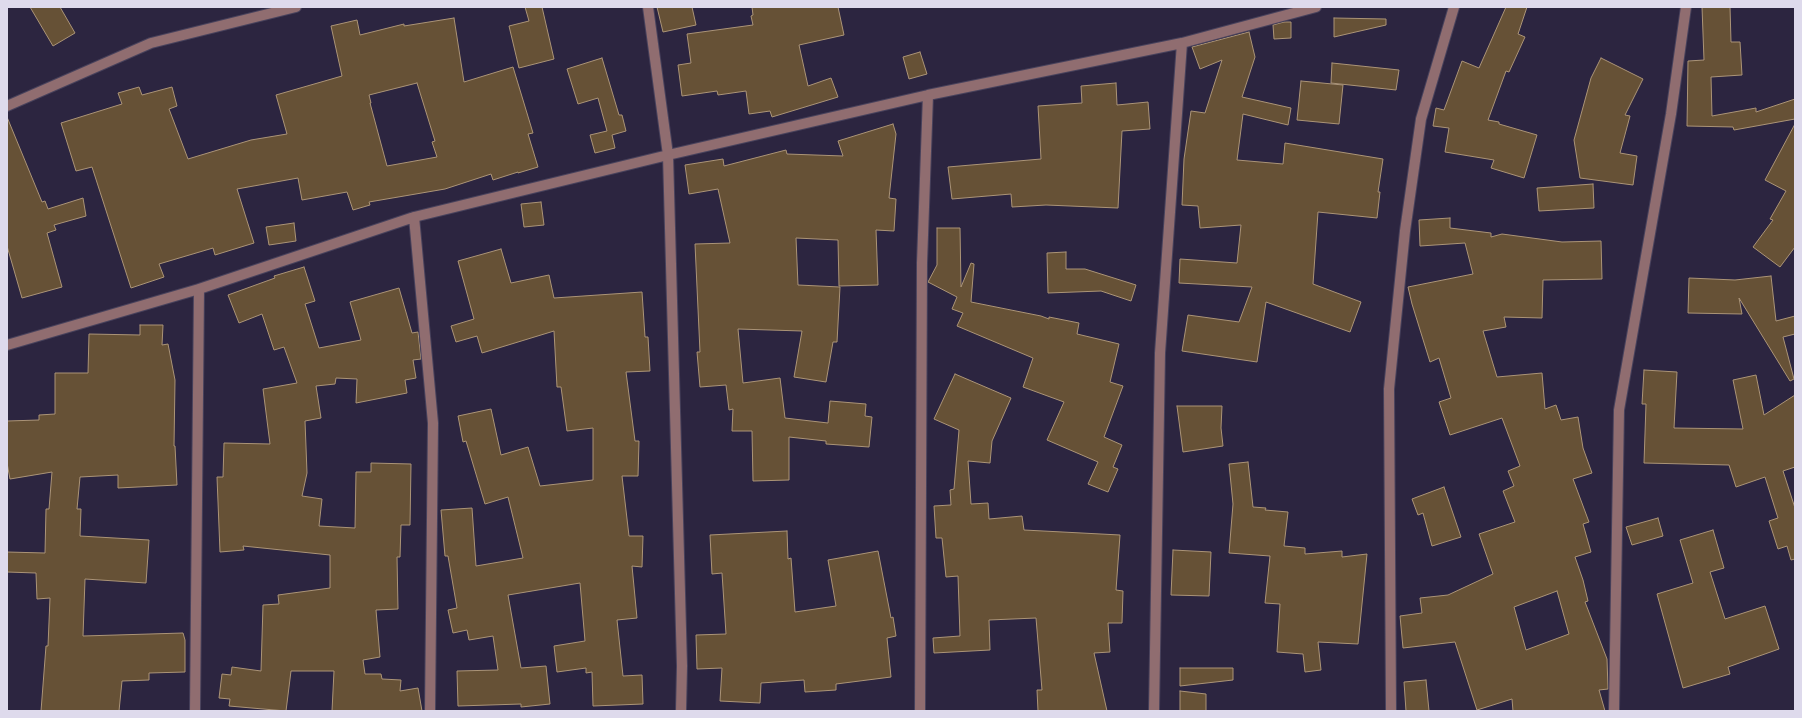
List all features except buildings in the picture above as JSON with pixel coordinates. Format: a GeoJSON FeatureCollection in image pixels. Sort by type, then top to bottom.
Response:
{"type":"FeatureCollection","features":[{"type":"Feature","properties":{"kind":"street"},"geometry":{"type":"LineString","coordinates":[[7,106],[151,43],[296,7]]}},
{"type":"Feature","properties":{"kind":"street"},"geometry":{"type":"LineString","coordinates":[[648,7],[668,155],[682,666],[681,711]]}},
{"type":"Feature","properties":{"kind":"street"},"geometry":{"type":"LineString","coordinates":[[7,345],[199,290],[414,217],[668,155],[928,95],[1182,43],[1316,7]]}},
{"type":"Feature","properties":{"kind":"street"},"geometry":{"type":"LineString","coordinates":[[1391,711],[1389,389],[1405,231],[1421,119],[1454,7]]}},
{"type":"Feature","properties":{"kind":"street"},"geometry":{"type":"LineString","coordinates":[[1614,711],[1619,410],[1671,114],[1686,7]]}},
{"type":"Feature","properties":{"kind":"street"},"geometry":{"type":"LineString","coordinates":[[1154,711],[1160,353],[1182,43]]}},
{"type":"Feature","properties":{"kind":"street"},"geometry":{"type":"LineString","coordinates":[[920,711],[922,263],[928,95]]}},
{"type":"Feature","properties":{"kind":"street"},"geometry":{"type":"LineString","coordinates":[[414,217],[433,423],[430,711]]}},
{"type":"Feature","properties":{"kind":"street"},"geometry":{"type":"LineString","coordinates":[[195,711],[199,290]]}}]}
